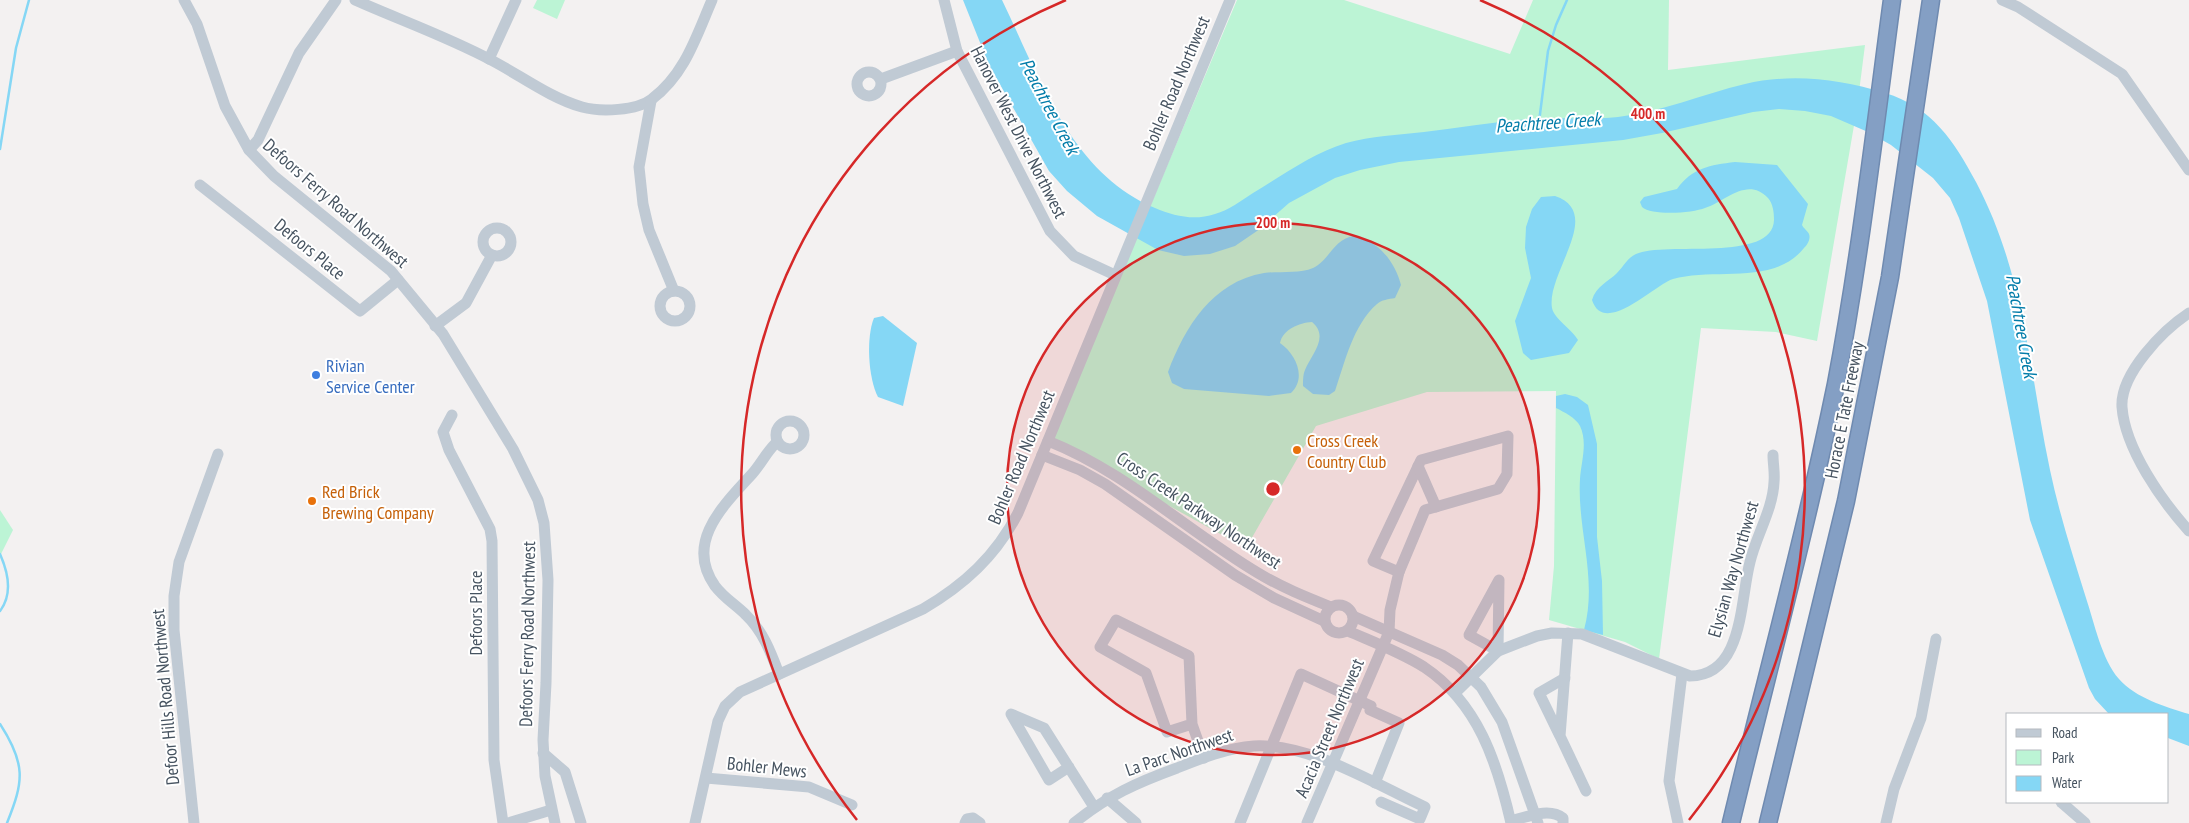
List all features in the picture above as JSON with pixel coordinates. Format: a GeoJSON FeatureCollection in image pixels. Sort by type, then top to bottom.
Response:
{"type":"FeatureCollection","features":[{"type":"Feature","properties":{"kind":"highway","name":"Horace E Tate Freeway"},"geometry":{"type":"LineString","coordinates":[[1731,823],[1815,481],[1839,366],[1892,0]]}},
{"type":"Feature","properties":{"kind":"highway","name":"Horace E Tate Freeway"},"geometry":{"type":"LineString","coordinates":[[1768,823],[1846,501],[1890,277],[1931,0]]}},
{"type":"Feature","properties":{"kind":"street","name":"Defoors Ferry Road Northwest"},"geometry":{"type":"LineString","coordinates":[[184,0],[197,24],[225,106],[249,150],[274,176],[391,271],[443,334],[513,449],[538,500],[544,523],[548,580],[543,753],[551,810],[555,823]]}},
{"type":"Feature","properties":{"kind":"street"},"geometry":{"type":"LineString","coordinates":[[249,150],[258,140],[299,53],[336,0]]}},
{"type":"Feature","properties":{"kind":"street"},"geometry":{"type":"LineString","coordinates":[[356,0],[489,59],[565,100],[583,107],[615,110],[651,101],[667,87],[683,66],[712,0]]}},
{"type":"Feature","properties":{"kind":"street"},"geometry":{"type":"LineString","coordinates":[[489,59],[516,0]]}},
{"type":"Feature","properties":{"kind":"street","name":"Hanover West Drive Northwest"},"geometry":{"type":"LineString","coordinates":[[944,0],[957,51],[1050,232],[1074,256],[1115,274]]}},
{"type":"Feature","properties":{"kind":"street","name":"Bohler Road Northwest"},"geometry":{"type":"LineString","coordinates":[[696,823],[718,721],[725,706],[740,692],[923,609],[961,584],[988,559],[1007,534],[1018,513],[1115,274],[1230,0]]}},
{"type":"Feature","properties":{"kind":"street"},"geometry":{"type":"LineString","coordinates":[[2002,0],[2016,3],[2122,74],[2133,87],[2189,170]]}},
{"type":"Feature","properties":{"kind":"street"},"geometry":{"type":"LineString","coordinates":[[880,79],[957,51]]}},
{"type":"Feature","properties":{"kind":"street"},"geometry":{"type":"LineString","coordinates":[[651,101],[639,167],[642,204],[649,230],[674,291]]}},
{"type":"Feature","properties":{"kind":"street","name":"Defoors Place"},"geometry":{"type":"LineString","coordinates":[[200,185],[360,311],[398,280]]}},
{"type":"Feature","properties":{"kind":"street"},"geometry":{"type":"LineString","coordinates":[[435,326],[466,303],[492,255]]}},
{"type":"Feature","properties":{"kind":"street"},"geometry":{"type":"LineString","coordinates":[[2189,313],[2166,331],[2151,347],[2132,374],[2124,393],[2122,406],[2125,425],[2146,470],[2165,502],[2189,531]]}},
{"type":"Feature","properties":{"kind":"street","name":"Defoors Place"},"geometry":{"type":"LineString","coordinates":[[452,415],[443,432],[449,450],[490,529],[492,541],[494,760],[503,823]]}},
{"type":"Feature","properties":{"kind":"street"},"geometry":{"type":"LineString","coordinates":[[1390,632],[1390,610],[1398,572],[1425,510],[1498,489],[1507,474],[1508,436],[1421,460],[1373,561],[1398,572]]}},
{"type":"Feature","properties":{"kind":"street","name":"Cross Creek Parkway Northwest"},"geometry":{"type":"LineString","coordinates":[[1048,441],[1072,451],[1116,475],[1259,574],[1331,607]]}},
{"type":"Feature","properties":{"kind":"street"},"geometry":{"type":"LineString","coordinates":[[778,442],[715,516],[707,534],[705,552],[707,570],[714,585],[758,628],[767,644],[779,674]]}},
{"type":"Feature","properties":{"kind":"street","name":"Defoor Hills Road Northwest"},"geometry":{"type":"LineString","coordinates":[[194,823],[174,630],[174,596],[179,562],[218,454]]}},
{"type":"Feature","properties":{"kind":"street","name":"Cross Creek Parkway Northwest"},"geometry":{"type":"LineString","coordinates":[[1042,455],[1080,470],[1105,484],[1235,575],[1274,598],[1324,621]]}},
{"type":"Feature","properties":{"kind":"street","name":"Elysian Way Northwest"},"geometry":{"type":"LineString","coordinates":[[1455,692],[1498,651],[1537,636],[1568,633],[1582,634],[1682,674],[1698,676],[1714,670],[1725,658],[1736,636],[1742,614],[1744,586],[1750,562],[1773,491],[1773,455]]}},
{"type":"Feature","properties":{"kind":"street"},"geometry":{"type":"LineString","coordinates":[[1418,466],[1436,507]]}},
{"type":"Feature","properties":{"kind":"street"},"geometry":{"type":"LineString","coordinates":[[1498,580],[1498,624],[1498,651],[1469,635],[1498,580]]}},
{"type":"Feature","properties":{"kind":"street"},"geometry":{"type":"LineString","coordinates":[[1353,616],[1352,624],[1348,631],[1340,634],[1333,633],[1327,628],[1324,621],[1325,613],[1331,607],[1344,606],[1353,616],[1442,655],[1472,677],[1489,698],[1502,722],[1537,819]]}},
{"type":"Feature","properties":{"kind":"street"},"geometry":{"type":"LineString","coordinates":[[1192,724],[1167,732],[1146,673],[1100,647],[1116,620],[1189,656],[1192,724],[1204,758]]}},
{"type":"Feature","properties":{"kind":"street"},"geometry":{"type":"LineString","coordinates":[[1348,631],[1423,667],[1455,692],[1473,716],[1486,741],[1511,822],[1557,814],[1563,818],[1563,823]]}},
{"type":"Feature","properties":{"kind":"street","name":"Acacia Street Northwest"},"geometry":{"type":"LineString","coordinates":[[1307,823],[1390,632]]}},
{"type":"Feature","properties":{"kind":"street"},"geometry":{"type":"LineString","coordinates":[[1560,736],[1568,633]]}},
{"type":"Feature","properties":{"kind":"street"},"geometry":{"type":"LineString","coordinates":[[1886,823],[1894,789],[1921,718],[1936,639]]}},
{"type":"Feature","properties":{"kind":"street"},"geometry":{"type":"LineString","coordinates":[[1240,823],[1301,674],[1360,700],[1371,706],[1370,710],[1399,723],[1375,784]]}},
{"type":"Feature","properties":{"kind":"street"},"geometry":{"type":"LineString","coordinates":[[1678,823],[1669,781],[1682,674]]}},
{"type":"Feature","properties":{"kind":"street"},"geometry":{"type":"LineString","coordinates":[[1565,678],[1539,693],[1586,792]]}},
{"type":"Feature","properties":{"kind":"street"},"geometry":{"type":"LineString","coordinates":[[1069,767],[1049,780],[1011,714],[1044,728],[1069,767],[1094,808]]}},
{"type":"Feature","properties":{"kind":"street","name":"La Parc Northwest"},"geometry":{"type":"LineString","coordinates":[[1074,823],[1107,798],[1135,783],[1237,748],[1272,747],[1301,753],[1332,764],[1425,807],[1420,819],[1382,802]]}},
{"type":"Feature","properties":{"kind":"street"},"geometry":{"type":"LineString","coordinates":[[543,753],[565,772],[578,822]]}},
{"type":"Feature","properties":{"kind":"street","name":"Bohler Mews"},"geometry":{"type":"LineString","coordinates":[[706,778],[809,788],[852,805]]}},
{"type":"Feature","properties":{"kind":"street"},"geometry":{"type":"LineString","coordinates":[[1107,798],[1136,823]]}},
{"type":"Feature","properties":{"kind":"street"},"geometry":{"type":"LineString","coordinates":[[2062,803],[2085,823]]}},
{"type":"Feature","properties":{"kind":"street"},"geometry":{"type":"LineString","coordinates":[[508,823],[551,810]]}},
{"type":"Feature","properties":{"kind":"street"},"geometry":{"type":"LineString","coordinates":[[965,823],[967,819],[973,818],[980,823]]}},
{"type":"Feature","properties":{"kind":"green space"},"geometry":{"type":"Polygon","coordinates":[[[537,0],[565,0],[557,19],[533,8],[537,0]]]}},
{"type":"Feature","properties":{"kind":"green space"},"geometry":{"type":"Polygon","coordinates":[[[1237,0],[1344,0],[1510,54],[1533,0],[1669,0],[1668,70],[1865,45],[1857,108],[1817,341],[1776,332],[1701,328],[1659,659],[1625,642],[1549,620],[1554,566],[1556,391],[1427,392],[1316,426],[1246,548],[1051,441],[1237,0]]]}},
{"type":"Feature","properties":{"kind":"green space"},"geometry":{"type":"Polygon","coordinates":[[[0,510],[13,530],[0,556],[0,510]]]}},
{"type":"Feature","properties":{"kind":"water","name":"Peachtree Creek"},"geometry":{"type":"Polygon","coordinates":[[[963,0],[1002,0],[1044,90],[1060,119],[1079,146],[1100,171],[1126,192],[1155,208],[1184,217],[1207,216],[1220,212],[1235,205],[1310,158],[1346,143],[1375,137],[1530,119],[1596,118],[1634,115],[1745,84],[1780,79],[1798,78],[1833,81],[1868,88],[1902,99],[1916,107],[1940,127],[1959,153],[1976,182],[2005,252],[2024,323],[2054,486],[2071,550],[2103,651],[2113,671],[2126,686],[2142,697],[2189,714],[2189,746],[2169,738],[2169,713],[2108,713],[2095,699],[2089,688],[2030,520],[1987,301],[1959,218],[1950,198],[1933,178],[1891,145],[1868,132],[1831,116],[1779,109],[1753,112],[1623,140],[1399,162],[1360,170],[1335,178],[1289,203],[1257,231],[1235,246],[1210,254],[1184,256],[1158,250],[1097,216],[1067,191],[1049,171],[989,65],[963,0]]]}},
{"type":"Feature","properties":{"kind":"water"},"geometry":{"type":"Polygon","coordinates":[[[1735,162],[1777,165],[1808,204],[1802,225],[1809,238],[1804,248],[1791,260],[1777,267],[1743,273],[1707,274],[1673,279],[1630,306],[1618,311],[1607,313],[1598,310],[1592,300],[1596,291],[1636,254],[1670,249],[1738,246],[1756,242],[1769,233],[1774,220],[1772,205],[1768,198],[1752,189],[1736,192],[1713,205],[1699,210],[1663,213],[1647,210],[1642,207],[1640,202],[1644,197],[1677,189],[1695,172],[1710,166],[1735,162]]]}},
{"type":"Feature","properties":{"kind":"water"},"geometry":{"type":"Polygon","coordinates":[[[1555,196],[1569,204],[1575,216],[1570,245],[1552,294],[1552,308],[1556,316],[1578,340],[1569,353],[1531,360],[1523,353],[1515,321],[1531,278],[1525,248],[1526,227],[1532,209],[1541,197],[1555,196]]]}},
{"type":"Feature","properties":{"kind":"water"},"geometry":{"type":"Polygon","coordinates":[[[1354,236],[1371,243],[1385,254],[1395,268],[1401,285],[1395,298],[1379,303],[1362,322],[1346,356],[1335,391],[1329,395],[1313,394],[1303,386],[1304,372],[1318,346],[1319,340],[1317,328],[1312,322],[1288,330],[1280,343],[1291,353],[1299,373],[1296,387],[1291,393],[1269,396],[1184,389],[1172,383],[1168,372],[1175,355],[1192,323],[1215,296],[1229,286],[1246,278],[1264,273],[1295,272],[1313,268],[1324,260],[1341,241],[1354,236]]]}},
{"type":"Feature","properties":{"kind":"water"},"geometry":{"type":"Polygon","coordinates":[[[883,316],[917,343],[903,406],[878,397],[872,379],[869,358],[871,326],[874,318],[883,316]]]}},
{"type":"Feature","properties":{"kind":"water"},"geometry":{"type":"Polygon","coordinates":[[[1565,394],[1577,397],[1588,405],[1597,444],[1597,537],[1602,581],[1603,635],[1584,630],[1589,592],[1580,498],[1584,439],[1576,420],[1556,408],[1556,396],[1565,394]]]}},
{"type":"Feature","properties":{"kind":"waterway"},"geometry":{"type":"LineString","coordinates":[[0,149],[16,48],[29,0]]}},
{"type":"Feature","properties":{"kind":"waterway","name":"Peachtree Creek"},"geometry":{"type":"LineString","coordinates":[[1539,122],[1548,51],[1556,25],[1567,0]]}},
{"type":"Feature","properties":{"kind":"waterway"},"geometry":{"type":"LineString","coordinates":[[0,554],[8,583],[7,597],[0,611]]}},
{"type":"Feature","properties":{"kind":"waterway"},"geometry":{"type":"LineString","coordinates":[[0,724],[14,750],[20,773],[17,795],[7,823]]}},
{"type":"Feature","properties":{"kind":"place","name":"Rivian Service Center"},"geometry":{"type":"Point","coordinates":[316,375]}},
{"type":"Feature","properties":{"kind":"place","name":"Cross Creek Country Club"},"geometry":{"type":"Point","coordinates":[1297,450]}},
{"type":"Feature","properties":{"kind":"place","name":"Red Brick Brewing Company"},"geometry":{"type":"Point","coordinates":[312,501]}}]}
